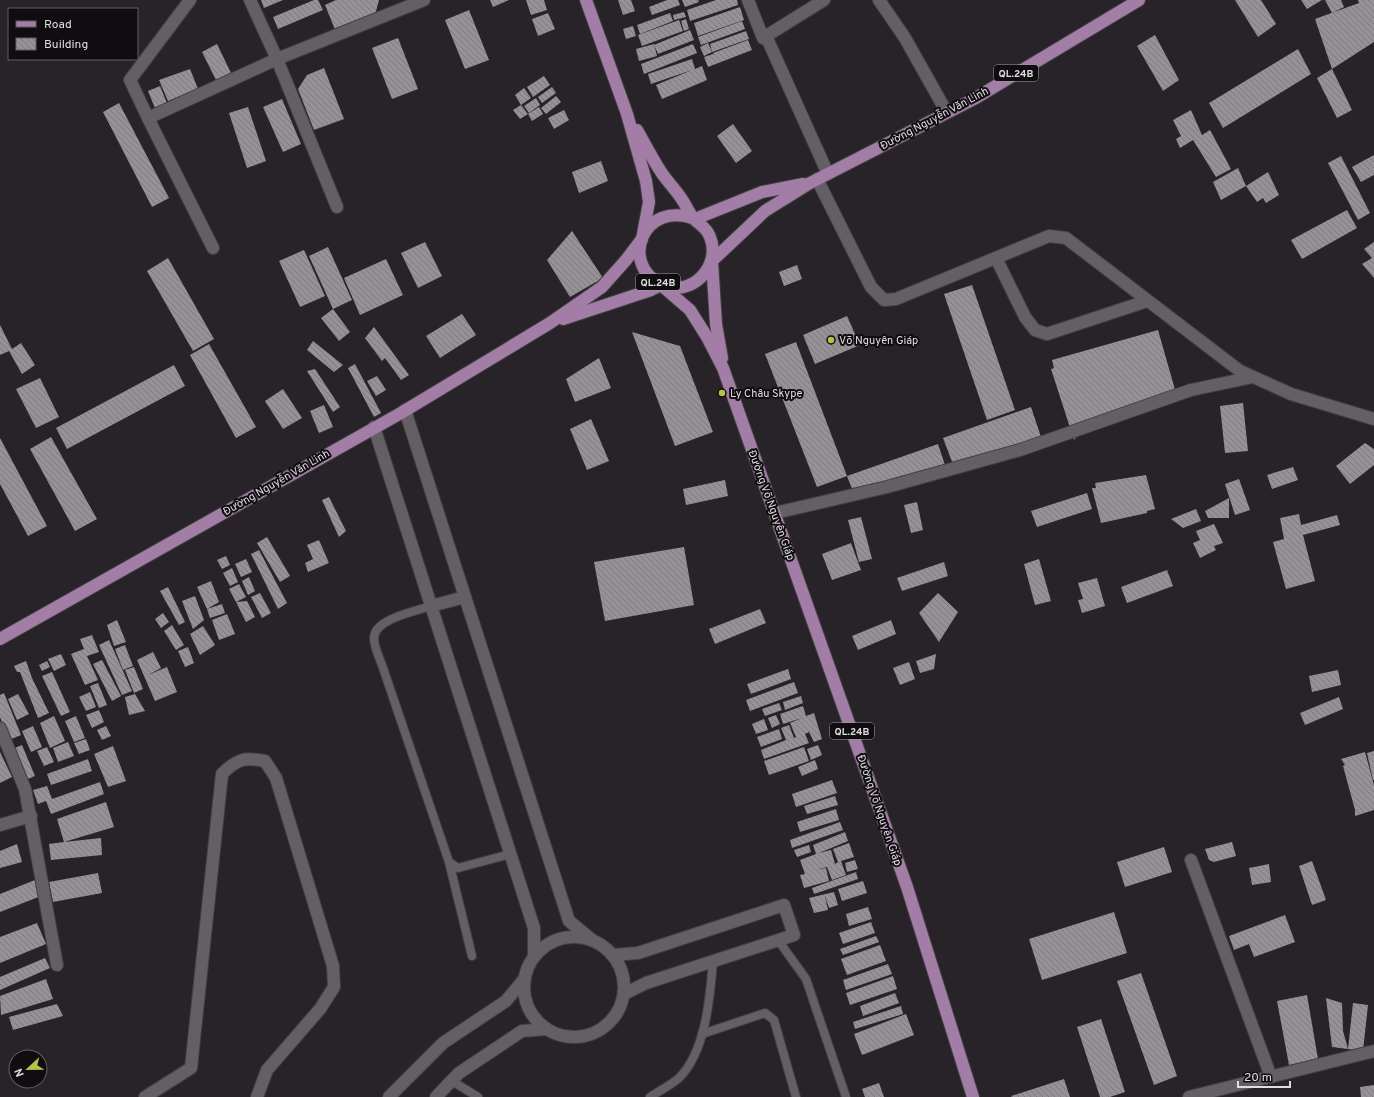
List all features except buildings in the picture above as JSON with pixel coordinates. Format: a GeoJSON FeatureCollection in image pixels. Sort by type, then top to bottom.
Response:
{"type":"FeatureCollection","features":[{"type":"Feature","properties":{"kind":"main road"},"geometry":{"type":"LineString","coordinates":[[586,0],[627,114],[646,181],[649,202],[642,239]]}},
{"type":"Feature","properties":{"kind":"main road","name":"Đường Nguyễn Văn Linh"},"geometry":{"type":"LineString","coordinates":[[712,261],[765,211],[818,179],[946,111],[974,98],[1139,0]]}},
{"type":"Feature","properties":{"kind":"main road"},"geometry":{"type":"LineString","coordinates":[[627,114],[662,173],[695,219],[704,227],[710,236],[713,249],[712,261]]}},
{"type":"Feature","properties":{"kind":"main road","name":"Đường Nguyễn Văn Linh"},"geometry":{"type":"LineString","coordinates":[[695,219],[762,192],[818,179]]}},
{"type":"Feature","properties":{"kind":"main road"},"geometry":{"type":"LineString","coordinates":[[642,239],[651,224],[661,217],[678,215],[695,219]]}},
{"type":"Feature","properties":{"kind":"main road","name":"Đường Nguyễn Văn Linh"},"geometry":{"type":"LineString","coordinates":[[0,639],[405,410],[550,323],[602,287],[642,239]]}},
{"type":"Feature","properties":{"kind":"main road","name":"QL.24B"},"geometry":{"type":"LineString","coordinates":[[642,239],[640,256],[644,267],[651,277],[661,284],[673,288],[686,287],[697,281],[706,273],[712,261]]}},
{"type":"Feature","properties":{"kind":"main road","name":"Đường Võ Nguyên Giáp"},"geometry":{"type":"LineString","coordinates":[[712,261],[716,324],[723,368]]}},
{"type":"Feature","properties":{"kind":"main road","name":"Đường Nguyễn Văn Linh"},"geometry":{"type":"LineString","coordinates":[[550,323],[651,290],[661,284]]}},
{"type":"Feature","properties":{"kind":"main road","name":"Đường Võ Nguyên Giáp"},"geometry":{"type":"LineString","coordinates":[[661,284],[690,310],[707,337],[723,368],[907,887],[973,1097]]}},
{"type":"Feature","properties":{"kind":"street"},"geometry":{"type":"LineString","coordinates":[[190,0],[130,80],[213,248]]}},
{"type":"Feature","properties":{"kind":"street"},"geometry":{"type":"LineString","coordinates":[[250,0],[277,59],[337,207]]}},
{"type":"Feature","properties":{"kind":"street"},"geometry":{"type":"LineString","coordinates":[[148,118],[399,5],[424,0]]}},
{"type":"Feature","properties":{"kind":"street"},"geometry":{"type":"LineString","coordinates":[[748,0],[763,38],[824,0]]}},
{"type":"Feature","properties":{"kind":"street"},"geometry":{"type":"LineString","coordinates":[[879,0],[905,38],[946,111]]}},
{"type":"Feature","properties":{"kind":"street"},"geometry":{"type":"LineString","coordinates":[[766,36],[818,179],[871,287],[884,300],[896,299],[1049,236],[1066,238],[1240,371],[1291,394],[1374,420]]}},
{"type":"Feature","properties":{"kind":"street"},"geometry":{"type":"LineString","coordinates":[[996,258],[1025,317],[1035,330],[1047,334],[1147,301]]}},
{"type":"Feature","properties":{"kind":"street"},"geometry":{"type":"LineString","coordinates":[[775,514],[888,487],[1020,450],[1191,390],[1253,377]]}},
{"type":"Feature","properties":{"kind":"street"},"geometry":{"type":"LineString","coordinates":[[405,410],[569,921],[592,940],[607,948],[618,962],[624,978],[624,994],[620,1010],[611,1023],[598,1032],[583,1037],[567,1037],[552,1032],[539,1023],[529,1010],[524,995],[525,978],[531,961],[542,948],[557,940],[574,937],[592,940]]}},
{"type":"Feature","properties":{"kind":"street"},"geometry":{"type":"LineString","coordinates":[[374,427],[534,928],[534,958]]}},
{"type":"Feature","properties":{"kind":"street"},"geometry":{"type":"LineString","coordinates":[[431,606],[465,597]]}},
{"type":"Feature","properties":{"kind":"street"},"geometry":{"type":"LineString","coordinates":[[0,728],[25,789],[57,965]]}},
{"type":"Feature","properties":{"kind":"street"},"geometry":{"type":"LineString","coordinates":[[145,1097],[191,1068],[222,774],[232,764],[249,758],[265,761],[276,778],[333,966],[334,987],[320,1009],[268,1070],[257,1097]]}},
{"type":"Feature","properties":{"kind":"street"},"geometry":{"type":"LineString","coordinates":[[0,825],[31,816]]}},
{"type":"Feature","properties":{"kind":"street"},"geometry":{"type":"LineString","coordinates":[[1191,860],[1271,1077]]}},
{"type":"Feature","properties":{"kind":"street"},"geometry":{"type":"LineString","coordinates":[[612,955],[638,953],[784,905],[794,935],[646,982],[624,994]]}},
{"type":"Feature","properties":{"kind":"street"},"geometry":{"type":"LineString","coordinates":[[389,1097],[443,1043],[506,1001],[525,978]]}},
{"type":"Feature","properties":{"kind":"street"},"geometry":{"type":"LineString","coordinates":[[436,1097],[459,1073],[522,1031],[547,1029]]}},
{"type":"Feature","properties":{"kind":"street"},"geometry":{"type":"LineString","coordinates":[[1189,1097],[1374,1051]]}},
{"type":"Feature","properties":{"kind":"lane"},"geometry":{"type":"LineString","coordinates":[[431,606],[387,621],[379,627],[375,634],[374,640],[449,862],[472,956]]}},
{"type":"Feature","properties":{"kind":"lane"},"geometry":{"type":"LineString","coordinates":[[449,862],[458,868],[510,854]]}},
{"type":"Feature","properties":{"kind":"lane"},"geometry":{"type":"LineString","coordinates":[[778,940],[806,979],[846,1097]]}},
{"type":"Feature","properties":{"kind":"lane"},"geometry":{"type":"LineString","coordinates":[[650,1097],[678,1078],[690,1063],[702,1034],[710,1006],[713,961]]}},
{"type":"Feature","properties":{"kind":"lane"},"geometry":{"type":"LineString","coordinates":[[702,1034],[765,1013],[774,1020],[796,1097]]}},
{"type":"Feature","properties":{"kind":"lane"},"geometry":{"type":"LineString","coordinates":[[452,1081],[478,1097]]}},
{"type":"Feature","properties":{"kind":"place","name":"Võ Nguyên Giáp"},"geometry":{"type":"Point","coordinates":[831,340]}},
{"type":"Feature","properties":{"kind":"place","name":"Ly Châu Skype"},"geometry":{"type":"Point","coordinates":[722,393]}}]}
